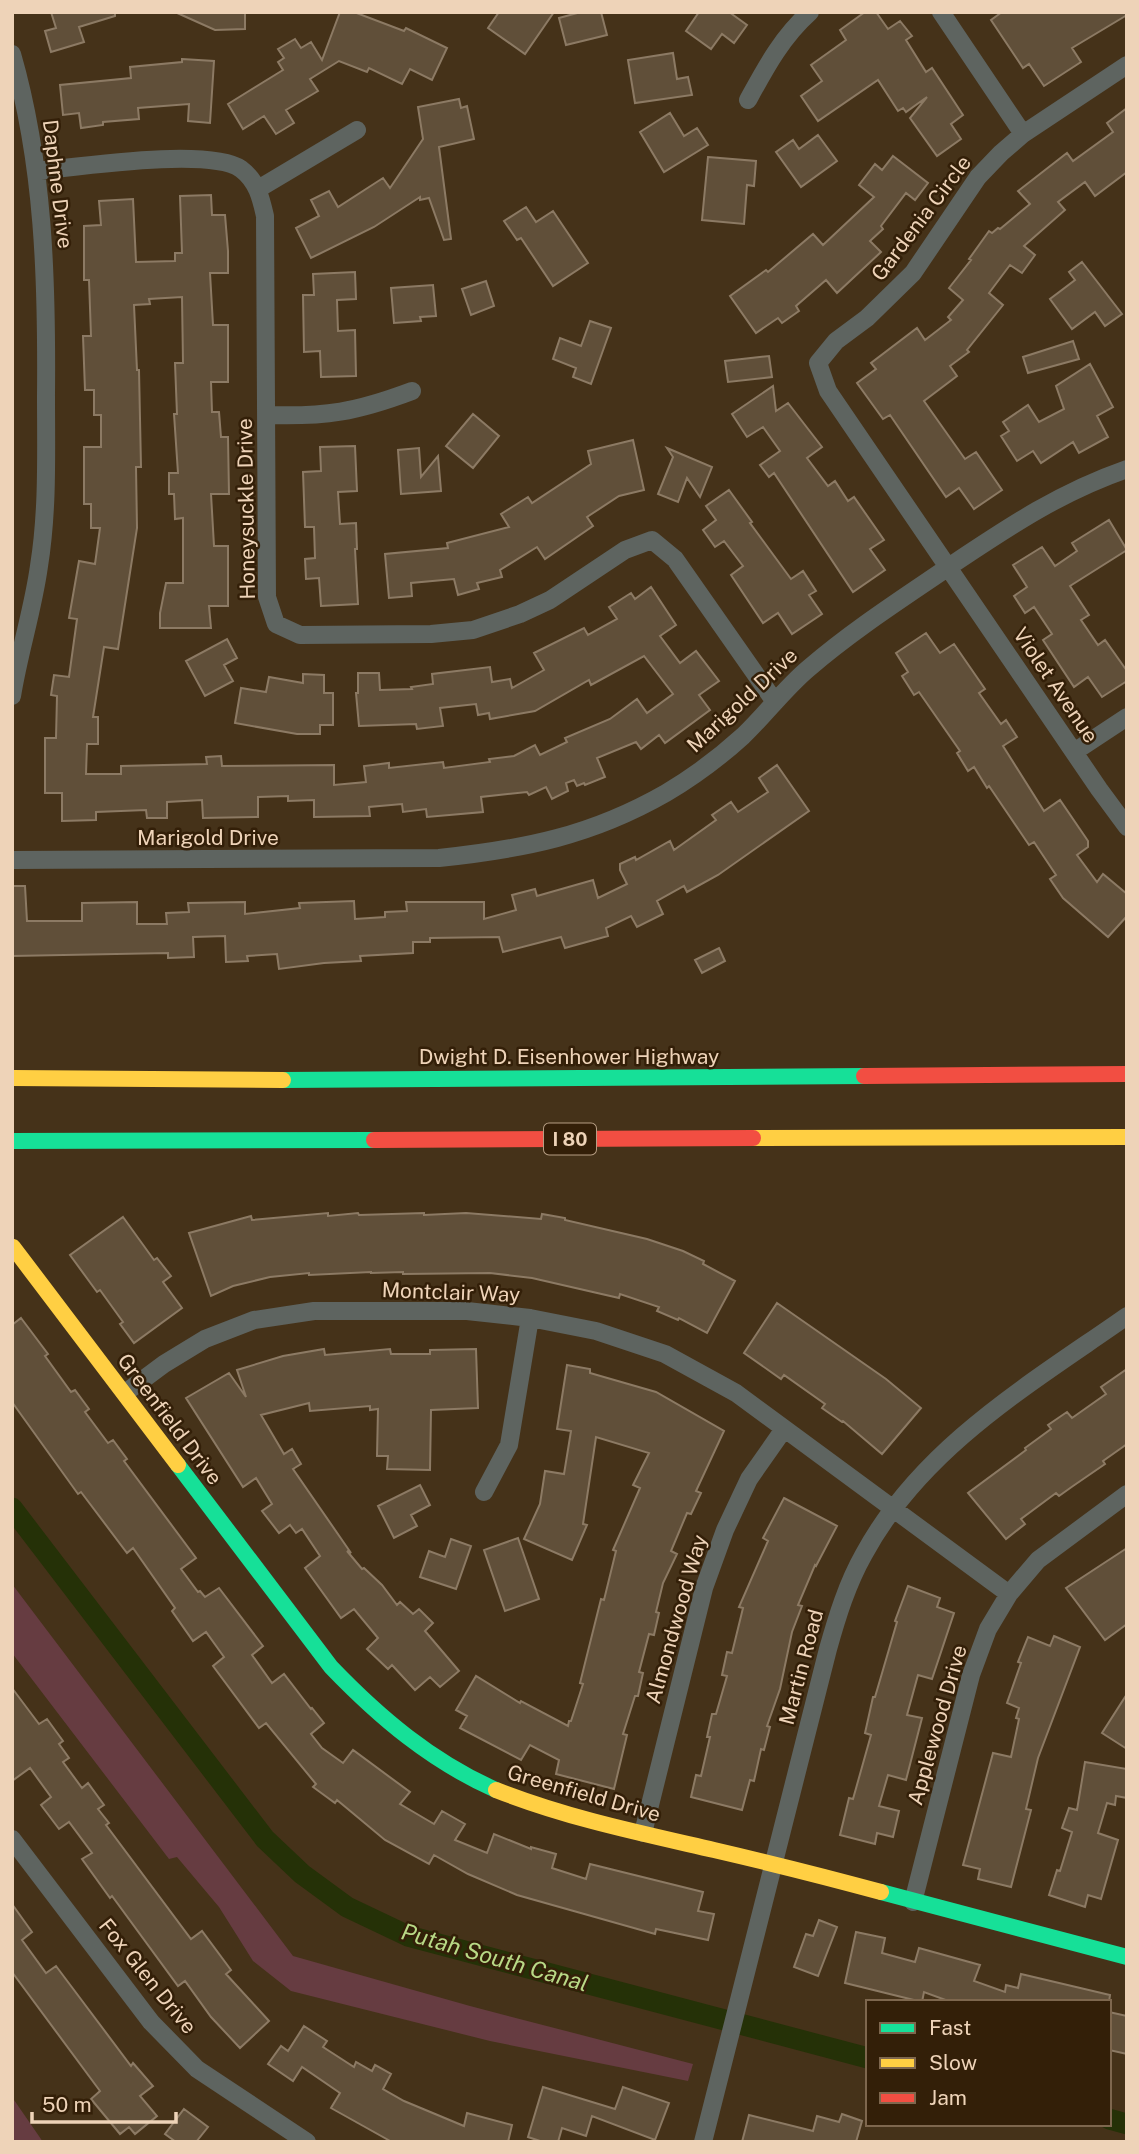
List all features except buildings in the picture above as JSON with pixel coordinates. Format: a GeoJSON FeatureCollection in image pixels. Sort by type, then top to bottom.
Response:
{"type":"FeatureCollection","features":[{"type":"Feature","properties":{"kind":"main road","name":"Dwight D. Eisenhower Highway"},"geometry":{"type":"LineString","coordinates":[[12,1078],[237,1080],[1127,1074]]}},
{"type":"Feature","properties":{"kind":"main road","name":"I 80"},"geometry":{"type":"LineString","coordinates":[[12,1141],[1127,1137]]}},
{"type":"Feature","properties":{"kind":"main road","name":"Greenfield Drive"},"geometry":{"type":"LineString","coordinates":[[13,1247],[331,1667],[371,1709],[412,1743],[461,1773],[520,1801],[1126,1955]]}},
{"type":"Feature","properties":{"kind":"street"},"geometry":{"type":"LineString","coordinates":[[748,100],[772,56],[794,27],[810,12]]}},
{"type":"Feature","properties":{"kind":"street"},"geometry":{"type":"LineString","coordinates":[[941,12],[1023,134]]}},
{"type":"Feature","properties":{"kind":"street","name":"Daphne Drive"},"geometry":{"type":"LineString","coordinates":[[12,54],[37,171],[45,260],[45,517],[37,579],[12,696]]}},
{"type":"Feature","properties":{"kind":"street","name":"Gardenia Circle"},"geometry":{"type":"LineString","coordinates":[[949,567],[828,391],[818,363],[836,341],[867,318],[913,273],[978,177],[1023,134],[1127,65]]}},
{"type":"Feature","properties":{"kind":"street"},"geometry":{"type":"LineString","coordinates":[[37,171],[136,161],[223,161],[241,170],[258,189],[356,130]]}},
{"type":"Feature","properties":{"kind":"street","name":"Honeysuckle Drive"},"geometry":{"type":"LineString","coordinates":[[258,189],[265,216],[267,597],[275,624],[300,635],[431,635],[473,630],[540,605],[625,550],[652,540],[675,559],[775,702]]}},
{"type":"Feature","properties":{"kind":"street"},"geometry":{"type":"LineString","coordinates":[[266,415],[335,414],[368,407],[412,391]]}},
{"type":"Feature","properties":{"kind":"street","name":"Marigold Drive"},"geometry":{"type":"LineString","coordinates":[[12,860],[439,858],[504,851],[561,838],[612,820],[667,792],[743,736],[807,669],[850,635],[1024,517],[1064,494],[1127,469]]}},
{"type":"Feature","properties":{"kind":"street","name":"Violet Avenue"},"geometry":{"type":"LineString","coordinates":[[949,567],[1127,827]]}},
{"type":"Feature","properties":{"kind":"street"},"geometry":{"type":"LineString","coordinates":[[1074,752],[1127,717]]}},
{"type":"Feature","properties":{"kind":"street","name":"Montclair Way"},"geometry":{"type":"LineString","coordinates":[[125,1393],[164,1364],[205,1339],[254,1320],[314,1311],[467,1311],[530,1318],[596,1332],[665,1354],[736,1394],[1009,1594]]}},
{"type":"Feature","properties":{"kind":"street","name":"Martin Road"},"geometry":{"type":"LineString","coordinates":[[703,2142],[840,1608],[864,1554],[894,1509],[925,1470],[957,1438],[1127,1316]]}},
{"type":"Feature","properties":{"kind":"street"},"geometry":{"type":"LineString","coordinates":[[484,1492],[509,1445],[530,1318]]}},
{"type":"Feature","properties":{"kind":"street","name":"Almondwood Way"},"geometry":{"type":"LineString","coordinates":[[643,1833],[708,1576],[724,1530],[749,1479],[784,1429]]}},
{"type":"Feature","properties":{"kind":"street","name":"Applewood Drive"},"geometry":{"type":"LineString","coordinates":[[913,1902],[971,1675],[988,1629],[1009,1594],[1038,1560],[1127,1494]]}},
{"type":"Feature","properties":{"kind":"street","name":"Fox Glen Drive"},"geometry":{"type":"LineString","coordinates":[[12,1839],[151,2022],[197,2069],[307,2142]]}},
{"type":"Feature","properties":{"kind":"shaded area"},"geometry":{"type":"Polygon","coordinates":[[[12,1584],[293,1956],[470,2006],[693,2064],[688,2081],[490,2041],[291,1991],[253,1961],[219,1907],[177,1857],[169,1859],[12,1653],[12,1584]]]}},
{"type":"Feature","properties":{"kind":"shaded area"},"geometry":{"type":"Polygon","coordinates":[[[12,2097],[43,2142],[12,2142],[12,2097]]]}},
{"type":"Feature","properties":{"kind":"waterway","name":"Putah South Canal"},"geometry":{"type":"LineString","coordinates":[[12,1508],[265,1839],[302,1874],[347,1907],[408,1936],[866,2057]]}},
{"type":"Feature","properties":{"kind":"waterway","name":"Putah South Canal"},"geometry":{"type":"LineString","coordinates":[[1111,2120],[1127,2124]]}},
{"type":"Feature","properties":{"kind":"traffic: fast"},"geometry":{"type":"LineString","coordinates":[[283,1080],[864,1076]]}},
{"type":"Feature","properties":{"kind":"traffic: fast"},"geometry":{"type":"LineString","coordinates":[[12,1141],[374,1140]]}},
{"type":"Feature","properties":{"kind":"traffic: fast"},"geometry":{"type":"LineString","coordinates":[[178,1465],[331,1667],[368,1704],[428,1752],[496,1790]]}},
{"type":"Feature","properties":{"kind":"traffic: fast"},"geometry":{"type":"LineString","coordinates":[[881,1892],[1127,1957]]}},
{"type":"Feature","properties":{"kind":"traffic: slow"},"geometry":{"type":"LineString","coordinates":[[12,1078],[283,1080]]}},
{"type":"Feature","properties":{"kind":"traffic: slow"},"geometry":{"type":"LineString","coordinates":[[753,1138],[1127,1137]]}},
{"type":"Feature","properties":{"kind":"traffic: slow"},"geometry":{"type":"LineString","coordinates":[[13,1247],[178,1465]]}},
{"type":"Feature","properties":{"kind":"traffic: slow"},"geometry":{"type":"LineString","coordinates":[[496,1790],[604,1824],[881,1892]]}},
{"type":"Feature","properties":{"kind":"traffic: jam"},"geometry":{"type":"LineString","coordinates":[[864,1076],[1127,1074]]}},
{"type":"Feature","properties":{"kind":"traffic: jam"},"geometry":{"type":"LineString","coordinates":[[374,1140],[753,1138]]}}]}
